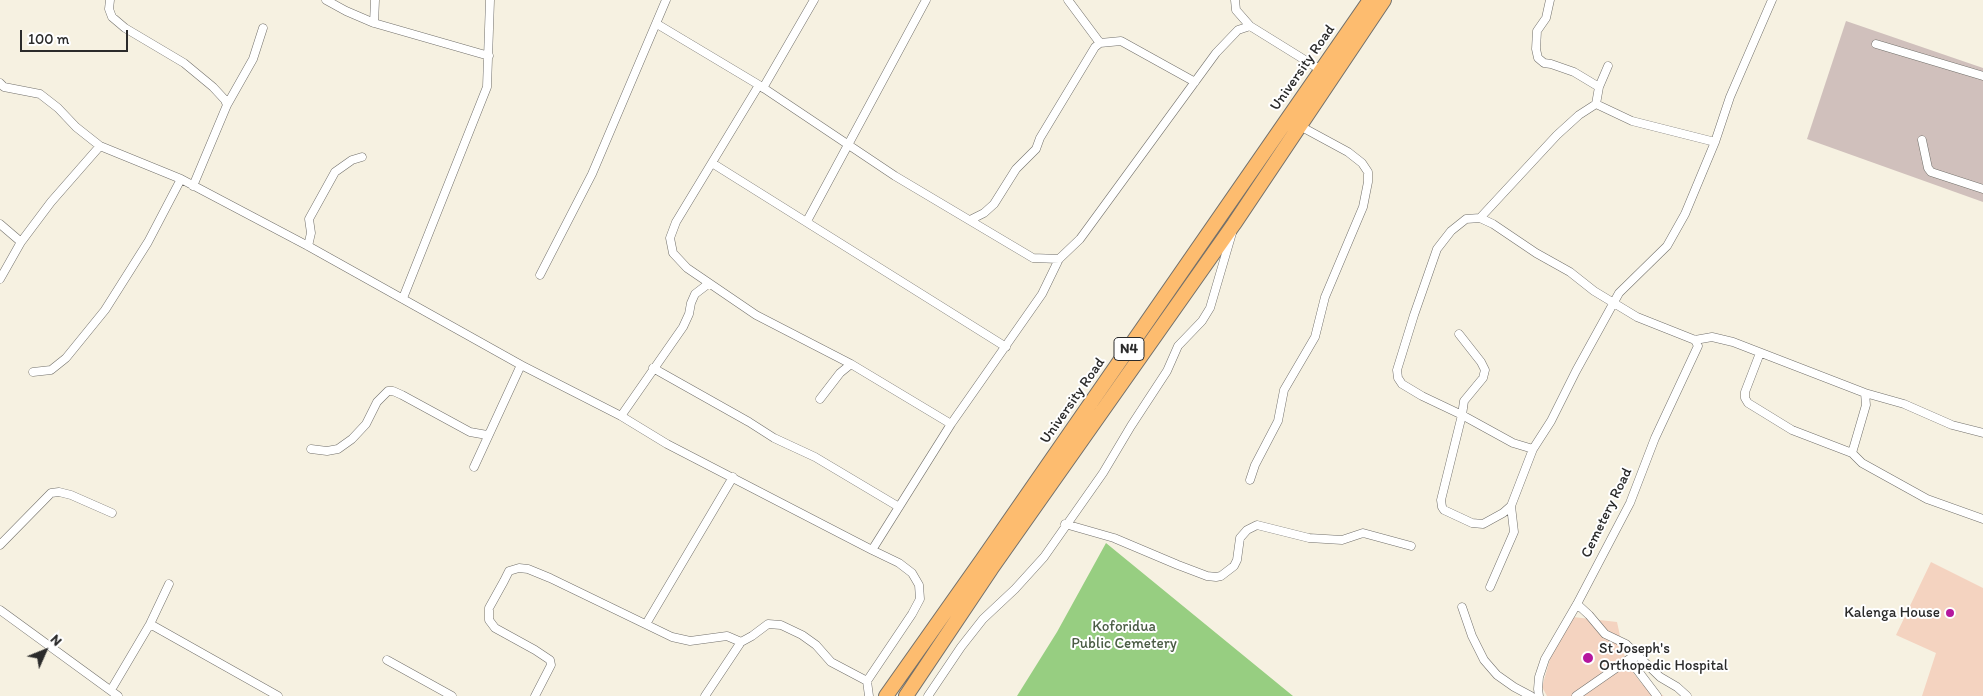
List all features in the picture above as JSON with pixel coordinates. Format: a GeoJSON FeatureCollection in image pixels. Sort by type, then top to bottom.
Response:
{"type":"FeatureCollection","features":[{"type":"Feature","properties":{"kind":"highway","name":"University Road"},"geometry":{"type":"LineString","coordinates":[[886,696],[988,552],[1370,0]]}},
{"type":"Feature","properties":{"kind":"highway","name":"University Road"},"geometry":{"type":"LineString","coordinates":[[906,696],[991,569],[1234,224],[1384,0]]}},
{"type":"Feature","properties":{"kind":"street"},"geometry":{"type":"LineString","coordinates":[[110,0],[109,9],[112,17],[125,28],[184,64],[213,87],[227,105]]}},
{"type":"Feature","properties":{"kind":"street"},"geometry":{"type":"LineString","coordinates":[[326,0],[346,11],[374,22],[489,56]]}},
{"type":"Feature","properties":{"kind":"street"},"geometry":{"type":"LineString","coordinates":[[374,22],[375,0]]}},
{"type":"Feature","properties":{"kind":"street"},"geometry":{"type":"LineString","coordinates":[[403,298],[487,87],[490,0]]}},
{"type":"Feature","properties":{"kind":"street"},"geometry":{"type":"LineString","coordinates":[[540,275],[592,174],[666,0]]}},
{"type":"Feature","properties":{"kind":"street"},"geometry":{"type":"LineString","coordinates":[[814,0],[676,222],[670,238],[673,253],[687,268],[708,284],[756,315],[851,364],[951,424]]}},
{"type":"Feature","properties":{"kind":"street"},"geometry":{"type":"LineString","coordinates":[[807,221],[926,0]]}},
{"type":"Feature","properties":{"kind":"street"},"geometry":{"type":"LineString","coordinates":[[1068,0],[1100,43]]}},
{"type":"Feature","properties":{"kind":"street"},"geometry":{"type":"LineString","coordinates":[[1235,0],[1236,10],[1250,26],[1321,70]]}},
{"type":"Feature","properties":{"kind":"street"},"geometry":{"type":"LineString","coordinates":[[1550,0],[1546,18],[1537,31],[1536,49],[1538,58],[1544,63],[1574,72],[1599,87]]}},
{"type":"Feature","properties":{"kind":"street"},"geometry":{"type":"LineString","coordinates":[[1460,334],[1485,370],[1483,378],[1464,401],[1441,500],[1444,510],[1472,523],[1483,524],[1503,513],[1511,506],[1533,450],[1551,421],[1613,302],[1630,280],[1668,246],[1685,214],[1715,142],[1730,98],[1772,0]]}},
{"type":"Feature","properties":{"kind":"street"},"geometry":{"type":"LineString","coordinates":[[657,24],[761,87],[895,176],[1033,258],[1059,259]]}},
{"type":"Feature","properties":{"kind":"street"},"geometry":{"type":"LineString","coordinates":[[872,550],[951,424],[1042,294],[1059,259],[1080,239],[1216,53],[1238,30],[1250,26]]}},
{"type":"Feature","properties":{"kind":"street"},"geometry":{"type":"LineString","coordinates":[[193,186],[227,105],[253,59],[262,28]]}},
{"type":"Feature","properties":{"kind":"street"},"geometry":{"type":"LineString","coordinates":[[970,220],[984,213],[994,204],[1016,170],[1036,150],[1040,138],[1095,48],[1100,43],[1121,41],[1195,82]]}},
{"type":"Feature","properties":{"kind":"street"},"geometry":{"type":"LineString","coordinates":[[1876,44],[1983,76]]}},
{"type":"Feature","properties":{"kind":"street"},"geometry":{"type":"LineString","coordinates":[[1480,218],[1556,135],[1579,115],[1596,104],[1599,87],[1608,66]]}},
{"type":"Feature","properties":{"kind":"street"},"geometry":{"type":"LineString","coordinates":[[0,83],[4,87],[40,94],[100,146],[181,179],[308,246],[521,365],[622,416],[667,444],[899,563],[912,573],[919,585],[920,599],[866,681],[869,696]]}},
{"type":"Feature","properties":{"kind":"street"},"geometry":{"type":"LineString","coordinates":[[1596,104],[1632,121],[1715,142]]}},
{"type":"Feature","properties":{"kind":"street"},"geometry":{"type":"LineString","coordinates":[[1250,480],[1255,465],[1278,421],[1284,390],[1315,337],[1325,297],[1363,208],[1368,182],[1368,172],[1362,163],[1348,152],[1300,126]]}},
{"type":"Feature","properties":{"kind":"street"},"geometry":{"type":"LineString","coordinates":[[1922,140],[1928,168],[1932,172],[1983,189]]}},
{"type":"Feature","properties":{"kind":"street"},"geometry":{"type":"LineString","coordinates":[[0,279],[21,242],[100,146]]}},
{"type":"Feature","properties":{"kind":"street"},"geometry":{"type":"LineString","coordinates":[[308,246],[311,233],[309,219],[335,172],[352,160],[362,157]]}},
{"type":"Feature","properties":{"kind":"street"},"geometry":{"type":"LineString","coordinates":[[712,164],[807,221],[1006,347]]}},
{"type":"Feature","properties":{"kind":"street"},"geometry":{"type":"LineString","coordinates":[[33,372],[51,370],[66,358],[106,310],[148,242],[181,179]]}},
{"type":"Feature","properties":{"kind":"street"},"geometry":{"type":"LineString","coordinates":[[1533,450],[1513,443],[1422,396],[1402,384],[1398,378],[1397,370],[1416,306],[1437,249],[1451,231],[1466,219],[1480,218],[1493,224],[1637,317],[1695,340],[1712,338],[1734,342],[1865,393],[1904,404],[1952,425],[1983,433]]}},
{"type":"Feature","properties":{"kind":"street"},"geometry":{"type":"LineString","coordinates":[[0,224],[21,242]]}},
{"type":"Feature","properties":{"kind":"street"},"geometry":{"type":"LineString","coordinates":[[928,696],[966,640],[983,619],[1015,589],[1044,557],[1065,524],[1103,473],[1131,426],[1149,401],[1167,371],[1178,346],[1202,321],[1210,308],[1229,248],[1234,224]]}},
{"type":"Feature","properties":{"kind":"street"},"geometry":{"type":"LineString","coordinates":[[622,416],[653,368],[683,327],[690,314],[691,303],[695,294],[708,284]]}},
{"type":"Feature","properties":{"kind":"street","name":"Cemetery Road"},"geometry":{"type":"LineString","coordinates":[[1539,696],[1539,677],[1545,659],[1577,604],[1630,504],[1656,438],[1698,346],[1695,340]]}},
{"type":"Feature","properties":{"kind":"street"},"geometry":{"type":"LineString","coordinates":[[1760,353],[1745,392],[1745,398],[1748,403],[1792,430],[1852,453],[1862,463],[1927,499],[1983,519]]}},
{"type":"Feature","properties":{"kind":"street"},"geometry":{"type":"LineString","coordinates":[[820,399],[840,373],[851,364]]}},
{"type":"Feature","properties":{"kind":"street"},"geometry":{"type":"LineString","coordinates":[[474,467],[487,435],[521,365]]}},
{"type":"Feature","properties":{"kind":"street"},"geometry":{"type":"LineString","coordinates":[[653,368],[774,438],[815,457],[899,507]]}},
{"type":"Feature","properties":{"kind":"street"},"geometry":{"type":"LineString","coordinates":[[311,450],[327,452],[338,449],[352,439],[366,424],[377,402],[388,391],[402,395],[470,432],[487,435]]}},
{"type":"Feature","properties":{"kind":"street"},"geometry":{"type":"LineString","coordinates":[[1852,453],[1866,405],[1865,393]]}},
{"type":"Feature","properties":{"kind":"street"},"geometry":{"type":"LineString","coordinates":[[646,624],[733,477]]}},
{"type":"Feature","properties":{"kind":"street"},"geometry":{"type":"LineString","coordinates":[[0,545],[51,493],[59,492],[71,495],[112,512]]}},
{"type":"Feature","properties":{"kind":"street"},"geometry":{"type":"LineString","coordinates":[[1490,587],[1514,532],[1511,506]]}},
{"type":"Feature","properties":{"kind":"street"},"geometry":{"type":"LineString","coordinates":[[1065,524],[1114,538],[1185,568],[1207,576],[1216,577],[1221,576],[1234,566],[1237,560],[1240,538],[1246,530],[1257,525],[1309,538],[1342,540],[1363,532],[1411,546]]}},
{"type":"Feature","properties":{"kind":"street"},"geometry":{"type":"LineString","coordinates":[[535,696],[551,665],[550,660],[495,628],[489,620],[489,608],[510,571],[519,568],[528,569],[672,637],[690,641],[727,636],[741,642]]}},
{"type":"Feature","properties":{"kind":"street"},"geometry":{"type":"LineString","coordinates":[[111,690],[150,624],[169,584]]}},
{"type":"Feature","properties":{"kind":"street"},"geometry":{"type":"LineString","coordinates":[[1577,604],[1605,634],[1626,644],[1635,655],[1660,677],[1677,687],[1687,696]]}},
{"type":"Feature","properties":{"kind":"street"},"geometry":{"type":"LineString","coordinates":[[1462,607],[1472,636],[1484,660],[1497,675],[1514,688],[1531,696]]}},
{"type":"Feature","properties":{"kind":"street"},"geometry":{"type":"LineString","coordinates":[[1,614],[118,696]]}},
{"type":"Feature","properties":{"kind":"street"},"geometry":{"type":"LineString","coordinates":[[150,624],[278,696]]}},
{"type":"Feature","properties":{"kind":"street"},"geometry":{"type":"LineString","coordinates":[[705,696],[741,642],[768,624],[780,625],[802,635],[816,645],[831,662],[866,681]]}},
{"type":"Feature","properties":{"kind":"street"},"geometry":{"type":"LineString","coordinates":[[1576,696],[1635,655]]}},
{"type":"Feature","properties":{"kind":"street"},"geometry":{"type":"LineString","coordinates":[[1635,655],[1632,663],[1657,696]]}},
{"type":"Feature","properties":{"kind":"street"},"geometry":{"type":"LineString","coordinates":[[387,660],[452,696]]}},
{"type":"Feature","properties":{"kind":"shaded area"},"geometry":{"type":"Polygon","coordinates":[[[1846,21],[1983,68],[1983,202],[1807,139],[1846,21]]]}},
{"type":"Feature","properties":{"kind":"shaded area"},"geometry":{"type":"Polygon","coordinates":[[[1931,562],[1983,588],[1983,696],[1922,696],[1936,653],[1896,635],[1931,562]]]}},
{"type":"Feature","properties":{"kind":"shaded area","name":"St Joseph's Orthopedic Hospital"},"geometry":{"type":"Polygon","coordinates":[[[1573,617],[1617,622],[1626,663],[1642,684],[1664,696],[1547,696],[1542,687],[1552,652],[1573,617]]]}},
{"type":"Feature","properties":{"kind":"green space","name":"Koforidua Public Cemetery"},"geometry":{"type":"Polygon","coordinates":[[[1106,543],[1293,696],[1017,696],[1057,632],[1106,543]]]}},
{"type":"Feature","properties":{"kind":"place","name":"Kalenga House"},"geometry":{"type":"Point","coordinates":[1950,613]}},
{"type":"Feature","properties":{"kind":"place","name":"St Joseph's Orthopedic Hospital"},"geometry":{"type":"Point","coordinates":[1588,658]}}]}
